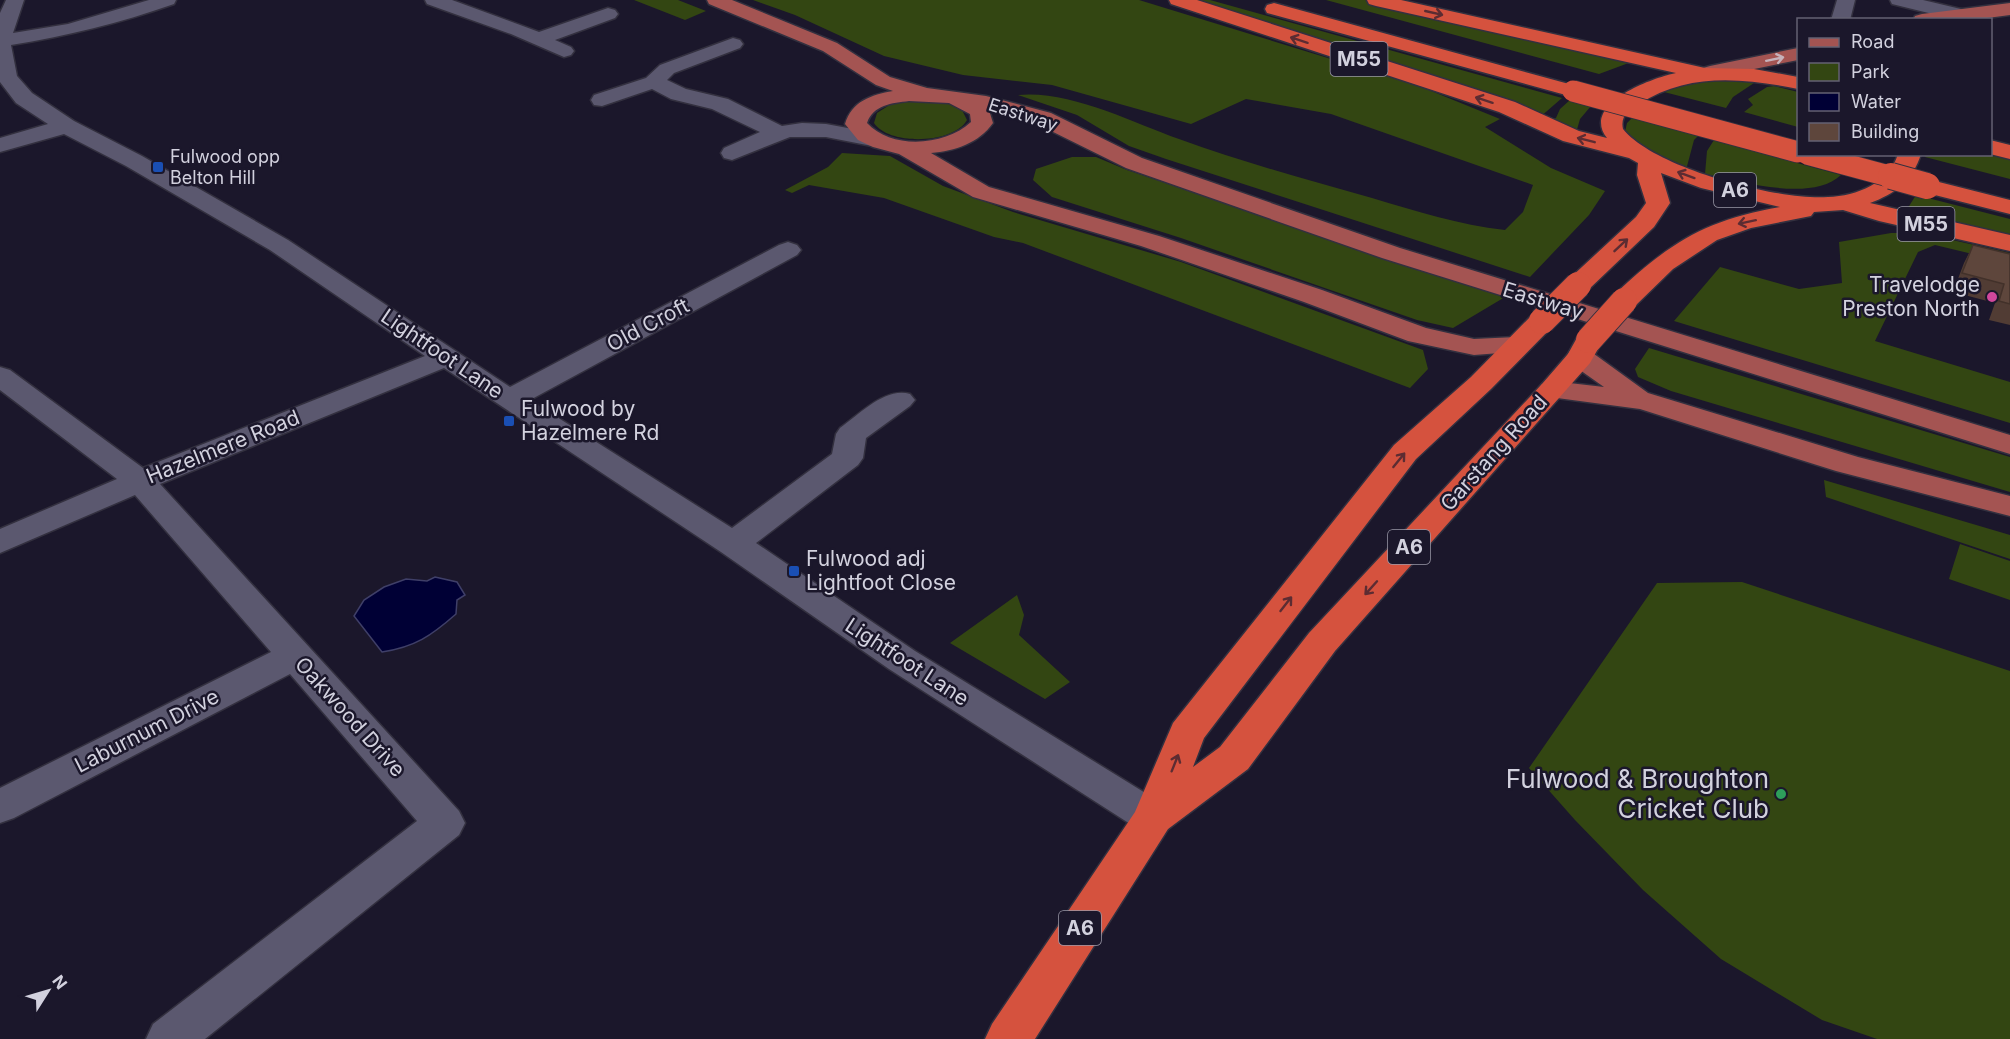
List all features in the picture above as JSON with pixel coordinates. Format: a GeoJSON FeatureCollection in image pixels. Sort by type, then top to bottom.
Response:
{"type":"FeatureCollection","features":[{"type":"Feature","properties":{"kind":"highway","name":"M55"},"geometry":{"type":"LineString","coordinates":[[1178,0],[1507,107],[1571,136],[1642,156]]}},
{"type":"Feature","properties":{"kind":"highway","name":"M55"},"geometry":{"type":"LineString","coordinates":[[1287,0],[1797,152]]}},
{"type":"Feature","properties":{"kind":"highway"},"geometry":{"type":"LineString","coordinates":[[1377,0],[1708,73]]}},
{"type":"Feature","properties":{"kind":"highway","name":"M55"},"geometry":{"type":"LineString","coordinates":[[1251,3],[1580,86],[1797,137]]}},
{"type":"Feature","properties":{"kind":"highway","name":"A6"},"geometry":{"type":"LineString","coordinates":[[1797,83],[1755,75],[1708,73],[1654,86],[1617,109],[1611,120],[1612,131],[1621,142],[1642,156],[1696,179],[1745,192],[1834,204],[1879,190],[1893,182],[1904,171],[1909,156]]}},
{"type":"Feature","properties":{"kind":"highway"},"geometry":{"type":"LineString","coordinates":[[1992,148],[2010,152]]}},
{"type":"Feature","properties":{"kind":"highway","name":"Garstang Road"},"geometry":{"type":"LineString","coordinates":[[1009,1039],[1153,818],[1187,733],[1405,453],[1481,383],[1516,345],[1645,222],[1658,203],[1642,156]]}},
{"type":"Feature","properties":{"kind":"highway","name":"M55"},"geometry":{"type":"LineString","coordinates":[[1817,156],[1931,179],[2010,191]]}},
{"type":"Feature","properties":{"kind":"highway","name":"M55"},"geometry":{"type":"LineString","coordinates":[[1872,156],[2010,207]]}},
{"type":"Feature","properties":{"kind":"highway","name":"M55"},"geometry":{"type":"LineString","coordinates":[[1834,204],[2010,243]]}},
{"type":"Feature","properties":{"kind":"highway","name":"Garstang Road"},"geometry":{"type":"LineString","coordinates":[[1153,818],[1234,759],[1322,642],[1552,390],[1624,301],[1674,254],[1697,239],[1745,221],[1834,204]]}},
{"type":"Feature","properties":{"kind":"main road"},"geometry":{"type":"LineString","coordinates":[[716,0],[830,47],[883,81],[902,88],[935,94]]}},
{"type":"Feature","properties":{"kind":"main road"},"geometry":{"type":"LineString","coordinates":[[1934,18],[2010,9]]}},
{"type":"Feature","properties":{"kind":"main road"},"geometry":{"type":"LineString","coordinates":[[1992,29],[2010,26]]}},
{"type":"Feature","properties":{"kind":"main road"},"geometry":{"type":"LineString","coordinates":[[830,47],[856,87],[858,115],[856,124],[860,132],[872,139],[904,147],[981,192],[1150,241],[1313,296],[1418,335],[1474,347],[1516,345]]}},
{"type":"Feature","properties":{"kind":"main road","name":"A6"},"geometry":{"type":"LineString","coordinates":[[1708,73],[1797,54]]}},
{"type":"Feature","properties":{"kind":"main road"},"geometry":{"type":"LineString","coordinates":[[858,115],[879,101],[900,96],[935,94]]}},
{"type":"Feature","properties":{"kind":"main road","name":"Eastway"},"geometry":{"type":"LineString","coordinates":[[935,94],[986,102],[1043,118],[1083,136],[1134,164],[1390,253],[2010,444]]}},
{"type":"Feature","properties":{"kind":"main road"},"geometry":{"type":"LineString","coordinates":[[962,100],[980,112],[982,123],[957,148],[956,156],[964,174],[981,192]]}},
{"type":"Feature","properties":{"kind":"main road","name":"Eastway"},"geometry":{"type":"LineString","coordinates":[[904,147],[941,145],[997,122],[1046,126],[1083,136]]}},
{"type":"Feature","properties":{"kind":"main road"},"geometry":{"type":"LineString","coordinates":[[1418,335],[1466,363],[1481,383]]}},
{"type":"Feature","properties":{"kind":"main road"},"geometry":{"type":"LineString","coordinates":[[1585,348],[1610,380],[1644,401]]}},
{"type":"Feature","properties":{"kind":"main road"},"geometry":{"type":"LineString","coordinates":[[1552,390],[1644,401],[1846,464],[2010,506]]}},
{"type":"Feature","properties":{"kind":"street","name":"Lightfoot Lane"},"geometry":{"type":"LineString","coordinates":[[15,0],[4,27],[2,41],[7,77],[24,98],[66,126],[134,161],[279,245],[508,399],[733,544],[902,660],[1153,818]]}},
{"type":"Feature","properties":{"kind":"street"},"geometry":{"type":"LineString","coordinates":[[2,41],[68,30],[115,18],[167,0]]}},
{"type":"Feature","properties":{"kind":"street"},"geometry":{"type":"LineString","coordinates":[[437,0],[564,51]]}},
{"type":"Feature","properties":{"kind":"street"},"geometry":{"type":"LineString","coordinates":[[1841,18],[1846,0]]}},
{"type":"Feature","properties":{"kind":"street"},"geometry":{"type":"LineString","coordinates":[[1882,0],[1905,18]]}},
{"type":"Feature","properties":{"kind":"street"},"geometry":{"type":"LineString","coordinates":[[1899,0],[1958,14]]}},
{"type":"Feature","properties":{"kind":"street"},"geometry":{"type":"LineString","coordinates":[[538,39],[608,14]]}},
{"type":"Feature","properties":{"kind":"street"},"geometry":{"type":"LineString","coordinates":[[602,100],[653,82],[667,69],[733,44]]}},
{"type":"Feature","properties":{"kind":"street"},"geometry":{"type":"LineString","coordinates":[[653,82],[679,94],[720,105],[780,133]]}},
{"type":"Feature","properties":{"kind":"street"},"geometry":{"type":"LineString","coordinates":[[809,130],[858,115]]}},
{"type":"Feature","properties":{"kind":"street"},"geometry":{"type":"LineString","coordinates":[[0,145],[66,126]]}},
{"type":"Feature","properties":{"kind":"street"},"geometry":{"type":"LineString","coordinates":[[732,153],[780,133],[809,130],[872,139]]}},
{"type":"Feature","properties":{"kind":"street","name":"Old Croft"},"geometry":{"type":"LineString","coordinates":[[508,399],[789,250]]}},
{"type":"Feature","properties":{"kind":"street","name":"Hazelmere Road"},"geometry":{"type":"LineString","coordinates":[[0,542],[140,481],[447,357]]}},
{"type":"Feature","properties":{"kind":"street","name":"Oakwood Drive"},"geometry":{"type":"LineString","coordinates":[[0,376],[140,481],[444,823],[170,1039]]}},
{"type":"Feature","properties":{"kind":"street"},"geometry":{"type":"LineString","coordinates":[[733,544],[848,458],[851,434],[897,412]]}},
{"type":"Feature","properties":{"kind":"street","name":"Laburnum Drive"},"geometry":{"type":"LineString","coordinates":[[0,807],[295,655]]}},
{"type":"Feature","properties":{"kind":"green space"},"geometry":{"type":"Polygon","coordinates":[[[634,0],[678,0],[706,11],[685,20],[634,0]]]}},
{"type":"Feature","properties":{"kind":"green space"},"geometry":{"type":"Polygon","coordinates":[[[753,0],[1139,0],[1419,86],[1500,119],[1485,127],[1551,168],[1605,191],[1589,215],[1530,277],[1129,146],[1077,115],[1018,95],[1058,97],[1079,102],[1251,163],[1421,213],[1488,228],[1505,230],[1523,212],[1533,185],[1331,114],[1246,99],[1191,124],[1052,85],[963,75],[884,56],[795,15],[753,0]]]}},
{"type":"Feature","properties":{"kind":"green space"},"geometry":{"type":"Polygon","coordinates":[[[1188,0],[1210,0],[1562,98],[1539,118],[1188,0]]]}},
{"type":"Feature","properties":{"kind":"green space"},"geometry":{"type":"Polygon","coordinates":[[[1326,0],[1365,0],[1634,61],[1599,74],[1326,0]]]}},
{"type":"Feature","properties":{"kind":"green space"},"geometry":{"type":"Polygon","coordinates":[[[1699,78],[1752,81],[1754,83],[1733,97],[1726,108],[1664,92],[1699,78]]]}},
{"type":"Feature","properties":{"kind":"green space"},"geometry":{"type":"Polygon","coordinates":[[[1774,86],[1797,92],[1797,127],[1744,112],[1753,105],[1748,99],[1767,87],[1774,86]]]}},
{"type":"Feature","properties":{"kind":"green space"},"geometry":{"type":"Polygon","coordinates":[[[913,100],[947,103],[962,110],[967,120],[960,128],[949,134],[921,139],[893,136],[874,123],[877,113],[891,104],[913,100]]]}},
{"type":"Feature","properties":{"kind":"green space"},"geometry":{"type":"Polygon","coordinates":[[[1570,100],[1591,106],[1580,119],[1576,133],[1550,120],[1556,118],[1560,109],[1570,100]]]}},
{"type":"Feature","properties":{"kind":"green space"},"geometry":{"type":"Polygon","coordinates":[[[1632,118],[1698,136],[1694,140],[1686,170],[1646,154],[1625,132],[1627,123],[1632,118]]]}},
{"type":"Feature","properties":{"kind":"green space"},"geometry":{"type":"Polygon","coordinates":[[[1714,140],[1841,175],[1828,183],[1812,188],[1794,189],[1756,185],[1705,174],[1707,151],[1714,140]]]}},
{"type":"Feature","properties":{"kind":"green space"},"geometry":{"type":"Polygon","coordinates":[[[1992,151],[2010,156],[2010,179],[1925,157],[1992,156],[1992,151]]]}},
{"type":"Feature","properties":{"kind":"green space"},"geometry":{"type":"Polygon","coordinates":[[[842,153],[890,156],[943,186],[1013,212],[1181,262],[1423,350],[1428,369],[1410,388],[1023,243],[994,237],[884,198],[809,185],[792,193],[785,190],[828,167],[842,153]]]}},
{"type":"Feature","properties":{"kind":"green space"},"geometry":{"type":"Polygon","coordinates":[[[1072,157],[1096,157],[1127,170],[1505,297],[1453,328],[1417,320],[1181,238],[1052,197],[1033,180],[1036,169],[1072,157]]]}},
{"type":"Feature","properties":{"kind":"green space"},"geometry":{"type":"Polygon","coordinates":[[[1916,195],[2010,219],[2010,238],[1906,211],[1916,195]]]}},
{"type":"Feature","properties":{"kind":"green space"},"geometry":{"type":"Polygon","coordinates":[[[1891,233],[1921,233],[2010,253],[2010,263],[1935,245],[1918,252],[1875,341],[2010,382],[2010,423],[1674,321],[1720,267],[1799,289],[1842,283],[1839,242],[1891,233]]]}},
{"type":"Feature","properties":{"kind":"green space"},"geometry":{"type":"Polygon","coordinates":[[[1649,348],[2010,457],[2010,492],[1671,391],[1638,377],[1635,369],[1649,348]]]}},
{"type":"Feature","properties":{"kind":"green space"},"geometry":{"type":"Polygon","coordinates":[[[1824,480],[2010,535],[2010,559],[1826,497],[1824,480]]]}},
{"type":"Feature","properties":{"kind":"green space"},"geometry":{"type":"Polygon","coordinates":[[[1960,544],[2010,561],[2010,600],[1949,579],[1960,544]]]}},
{"type":"Feature","properties":{"kind":"green space","name":"Fulwood & Broughton Cricket Club"},"geometry":{"type":"Polygon","coordinates":[[[1742,582],[2010,671],[2010,1039],[1877,1039],[1822,1020],[1721,959],[1643,890],[1575,820],[1529,768],[1657,583],[1742,582]]]}},
{"type":"Feature","properties":{"kind":"green space"},"geometry":{"type":"Polygon","coordinates":[[[1017,595],[1024,615],[1019,635],[1070,682],[1045,699],[950,643],[1017,595]]]}},
{"type":"Feature","properties":{"kind":"water"},"geometry":{"type":"Polygon","coordinates":[[[435,577],[457,582],[465,595],[457,600],[456,614],[439,629],[413,644],[382,652],[354,616],[364,600],[384,587],[406,579],[427,581],[435,577]]]}},
{"type":"Feature","properties":{"kind":"building"},"geometry":{"type":"Polygon","coordinates":[[[1973,245],[2010,254],[2010,304],[1999,301],[2004,284],[1962,273],[1973,245]]]}},
{"type":"Feature","properties":{"kind":"place","name":"Fulwood opp Belton Hill"},"geometry":{"type":"Point","coordinates":[158,167]}},
{"type":"Feature","properties":{"kind":"place","name":"Travelodge Preston North"},"geometry":{"type":"Point","coordinates":[1992,297]}},
{"type":"Feature","properties":{"kind":"place","name":"Fulwood by Hazelmere Rd"},"geometry":{"type":"Point","coordinates":[509,421]}},
{"type":"Feature","properties":{"kind":"place","name":"Fulwood adj Lightfoot Close"},"geometry":{"type":"Point","coordinates":[794,571]}},
{"type":"Feature","properties":{"kind":"place","name":"Fulwood & Broughton Cricket Club"},"geometry":{"type":"Point","coordinates":[1781,794]}}]}
